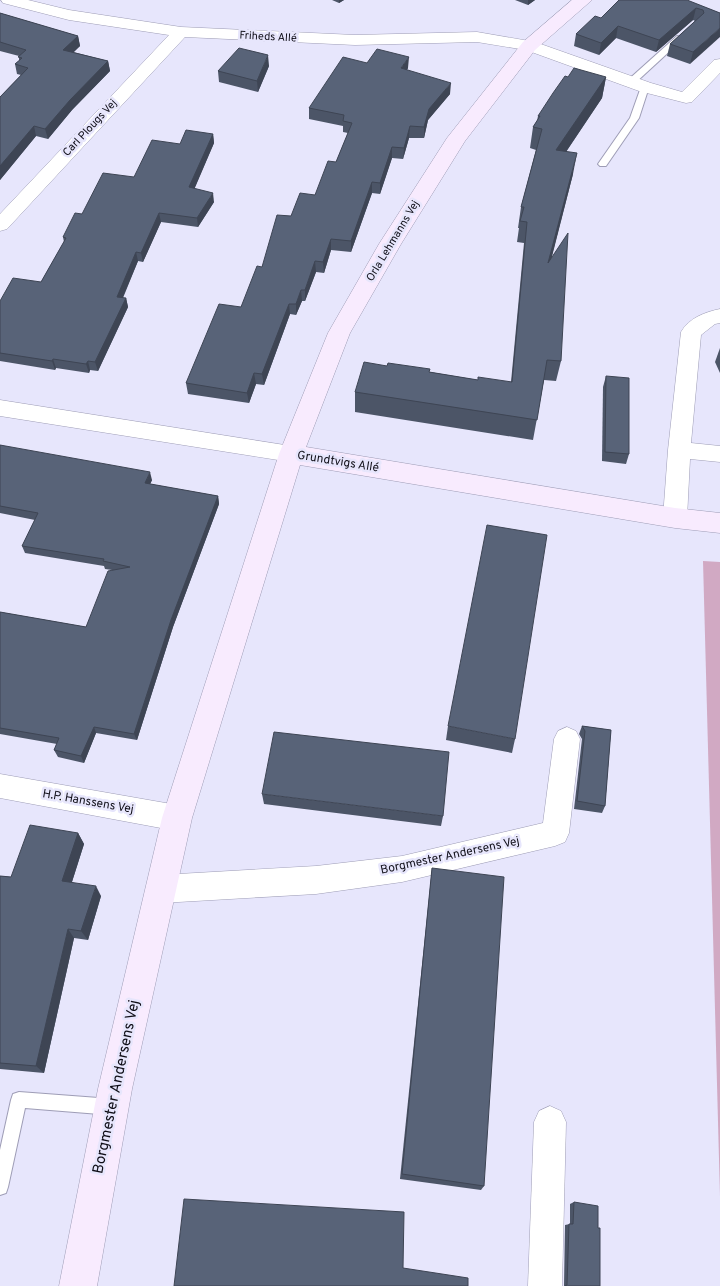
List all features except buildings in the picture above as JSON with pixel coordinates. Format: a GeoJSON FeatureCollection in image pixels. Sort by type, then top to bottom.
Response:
{"type":"FeatureCollection","features":[{"type":"Feature","properties":{"kind":"street","name":"Friheds Allé"},"geometry":{"type":"LineString","coordinates":[[9,0],[69,15],[181,32],[355,40],[477,37],[529,46],[638,84],[686,98],[720,64]]}},
{"type":"Feature","properties":{"kind":"street"},"geometry":{"type":"LineString","coordinates":[[529,46],[583,0]]}},
{"type":"Feature","properties":{"kind":"street","name":"Carl Plougs Vej"},"geometry":{"type":"LineString","coordinates":[[0,225],[181,32]]}},
{"type":"Feature","properties":{"kind":"street","name":"Orla Lehmanns Vej"},"geometry":{"type":"LineString","coordinates":[[291,454],[339,333],[390,244],[457,138],[529,46]]}},
{"type":"Feature","properties":{"kind":"street"},"geometry":{"type":"LineString","coordinates":[[675,518],[679,450],[691,332],[709,318],[720,316]]}},
{"type":"Feature","properties":{"kind":"street","name":"Grundtvigs Allé"},"geometry":{"type":"LineString","coordinates":[[0,408],[675,518],[720,523]]}},
{"type":"Feature","properties":{"kind":"street"},"geometry":{"type":"LineString","coordinates":[[679,450],[720,454]]}},
{"type":"Feature","properties":{"kind":"street","name":"Borgmester Andersens Vej"},"geometry":{"type":"LineString","coordinates":[[78,1286],[112,1107],[177,818],[291,454]]}},
{"type":"Feature","properties":{"kind":"street","name":"Borgmester Andersens Vej"},"geometry":{"type":"LineString","coordinates":[[161,889],[316,880],[402,869],[555,833],[567,739]]}},
{"type":"Feature","properties":{"kind":"street","name":"H.P. Hanssens Vej"},"geometry":{"type":"LineString","coordinates":[[0,786],[177,818]]}},
{"type":"Feature","properties":{"kind":"street"},"geometry":{"type":"LineString","coordinates":[[545,1286],[550,1122]]}},
{"type":"Feature","properties":{"kind":"lane"},"geometry":{"type":"LineString","coordinates":[[603,164],[635,117],[644,96],[638,84],[688,30]]}},
{"type":"Feature","properties":{"kind":"lane"},"geometry":{"type":"LineString","coordinates":[[0,1187],[19,1100],[112,1107]]}},
{"type":"Feature","properties":{"kind":"shaded area"},"geometry":{"type":"Polygon","coordinates":[[[703,561],[720,562],[720,1196],[703,561]]]}}]}
